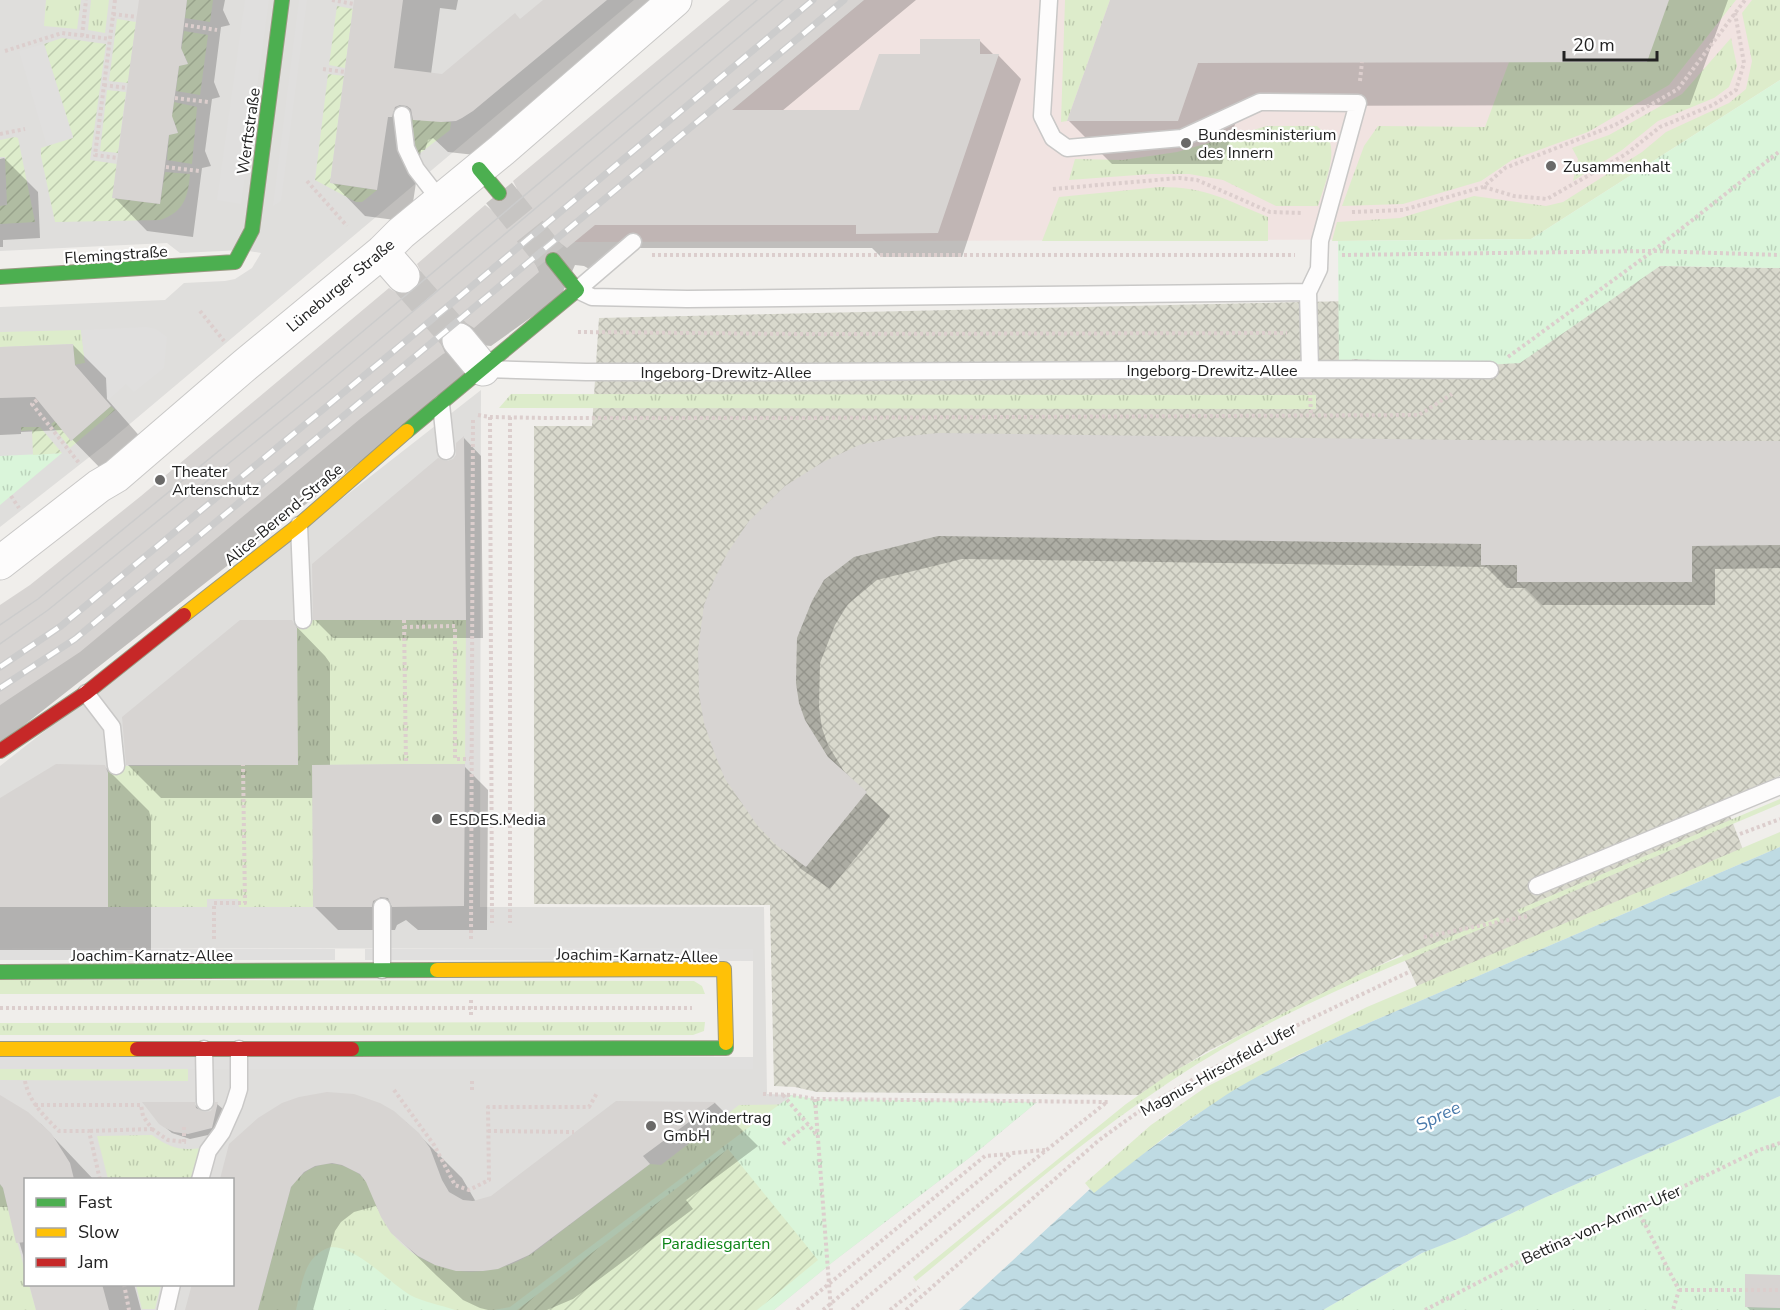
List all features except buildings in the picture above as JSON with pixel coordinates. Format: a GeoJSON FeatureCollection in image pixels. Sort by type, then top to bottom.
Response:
{"type":"FeatureCollection","features":[{"type":"Feature","properties":{"kind":"street","name":"Werftstraße"},"geometry":{"type":"LineString","coordinates":[[235,262],[252,230],[282,0]]}},
{"type":"Feature","properties":{"kind":"street","name":"Lüneburger Straße"},"geometry":{"type":"LineString","coordinates":[[0,563],[99,486],[116,476],[245,365],[393,264],[401,233],[440,200],[489,181],[675,0]]}},
{"type":"Feature","properties":{"kind":"street"},"geometry":{"type":"LineString","coordinates":[[553,260],[577,290]]}},
{"type":"Feature","properties":{"kind":"street","name":"Flemingstraße"},"geometry":{"type":"LineString","coordinates":[[0,277],[235,262]]}},
{"type":"Feature","properties":{"kind":"street","name":"Alice-Berend-Straße"},"geometry":{"type":"LineString","coordinates":[[0,751],[86,693],[299,525],[366,465],[577,290]]}},
{"type":"Feature","properties":{"kind":"street"},"geometry":{"type":"LineString","coordinates":[[459,340],[483,369]]}},
{"type":"Feature","properties":{"kind":"street","name":"Joachim-Karnatz-Allee"},"geometry":{"type":"LineString","coordinates":[[0,972],[724,969],[726,1048],[0,1048]]}},
{"type":"Feature","properties":{"kind":"lane"},"geometry":{"type":"LineString","coordinates":[[633,242],[577,290],[592,297],[687,299],[1308,292],[1319,269],[1320,241],[1358,103],[1260,102],[1182,138],[1067,147],[1053,138],[1042,116],[1049,0]]}},
{"type":"Feature","properties":{"kind":"lane"},"geometry":{"type":"LineString","coordinates":[[402,115],[406,147],[422,178],[440,200]]}},
{"type":"Feature","properties":{"kind":"lane","name":"Ingeborg-Drewitz-Allee"},"geometry":{"type":"LineString","coordinates":[[483,369],[586,372],[803,372],[1310,369],[1308,292]]}},
{"type":"Feature","properties":{"kind":"lane"},"geometry":{"type":"LineString","coordinates":[[1310,369],[1490,370]]}},
{"type":"Feature","properties":{"kind":"lane"},"geometry":{"type":"LineString","coordinates":[[441,404],[447,451]]}},
{"type":"Feature","properties":{"kind":"lane"},"geometry":{"type":"LineString","coordinates":[[299,525],[303,620]]}},
{"type":"Feature","properties":{"kind":"lane"},"geometry":{"type":"LineString","coordinates":[[86,693],[112,728],[116,765]]}},
{"type":"Feature","properties":{"kind":"lane"},"geometry":{"type":"LineString","coordinates":[[1537,886],[1780,786]]}},
{"type":"Feature","properties":{"kind":"lane"},"geometry":{"type":"LineString","coordinates":[[382,907],[382,970]]}},
{"type":"Feature","properties":{"kind":"lane"},"geometry":{"type":"LineString","coordinates":[[204,1048],[206,1102]]}},
{"type":"Feature","properties":{"kind":"lane"},"geometry":{"type":"LineString","coordinates":[[200,1178],[208,1151],[222,1132],[237,1097],[239,1048]]}},
{"type":"Feature","properties":{"kind":"lane"},"geometry":{"type":"LineString","coordinates":[[166,1310],[172,1286]]}},
{"type":"Feature","properties":{"kind":"path"},"geometry":{"type":"LineString","coordinates":[[82,36],[86,0]]}},
{"type":"Feature","properties":{"kind":"path"},"geometry":{"type":"LineString","coordinates":[[115,0],[95,155],[118,158]]}},
{"type":"Feature","properties":{"kind":"path"},"geometry":{"type":"LineString","coordinates":[[332,0],[354,4]]}},
{"type":"Feature","properties":{"kind":"path"},"geometry":{"type":"LineString","coordinates":[[1053,189],[1188,179],[1197,180],[1270,212],[1328,213],[1403,210],[1483,187],[1505,168],[1615,125],[1678,89],[1745,0]]}},
{"type":"Feature","properties":{"kind":"path"},"geometry":{"type":"LineString","coordinates":[[1483,187],[1514,196],[1547,200],[1626,154],[1660,128],[1713,105],[1736,90],[1744,63],[1735,13]]}},
{"type":"Feature","properties":{"kind":"path"},"geometry":{"type":"LineString","coordinates":[[113,14],[137,17]]}},
{"type":"Feature","properties":{"kind":"path"},"geometry":{"type":"LineString","coordinates":[[185,25],[217,30]]}},
{"type":"Feature","properties":{"kind":"path"},"geometry":{"type":"LineString","coordinates":[[4,51],[62,33],[110,39]]}},
{"type":"Feature","properties":{"kind":"path"},"geometry":{"type":"LineString","coordinates":[[322,69],[345,72]]}},
{"type":"Feature","properties":{"kind":"path"},"geometry":{"type":"LineString","coordinates":[[104,85],[127,88]]}},
{"type":"Feature","properties":{"kind":"path"},"geometry":{"type":"LineString","coordinates":[[175,98],[208,102]]}},
{"type":"Feature","properties":{"kind":"path"},"geometry":{"type":"LineString","coordinates":[[0,134],[25,129]]}},
{"type":"Feature","properties":{"kind":"path"},"geometry":{"type":"LineString","coordinates":[[1490,370],[1653,251],[1780,151]]}},
{"type":"Feature","properties":{"kind":"path"},"geometry":{"type":"LineString","coordinates":[[166,167],[200,171]]}},
{"type":"Feature","properties":{"kind":"path"},"geometry":{"type":"LineString","coordinates":[[307,181],[347,226]]}},
{"type":"Feature","properties":{"kind":"path"},"geometry":{"type":"LineString","coordinates":[[618,255],[1319,255],[1653,251],[1780,255]]}},
{"type":"Feature","properties":{"kind":"path"},"geometry":{"type":"LineString","coordinates":[[570,332],[1309,333]]}},
{"type":"Feature","properties":{"kind":"path"},"geometry":{"type":"LineString","coordinates":[[37,400],[32,404],[99,486]]}},
{"type":"Feature","properties":{"kind":"path"},"geometry":{"type":"LineString","coordinates":[[472,924],[470,759],[472,414],[490,417],[804,418],[1419,415]]}},
{"type":"Feature","properties":{"kind":"path"},"geometry":{"type":"LineString","coordinates":[[490,417],[492,924]]}},
{"type":"Feature","properties":{"kind":"path"},"geometry":{"type":"LineString","coordinates":[[510,417],[510,924]]}},
{"type":"Feature","properties":{"kind":"path"},"geometry":{"type":"LineString","coordinates":[[404,620],[406,765]]}},
{"type":"Feature","properties":{"kind":"path"},"geometry":{"type":"LineString","coordinates":[[404,627],[455,626],[455,759],[470,759]]}},
{"type":"Feature","properties":{"kind":"path"},"geometry":{"type":"LineString","coordinates":[[214,923],[214,903],[245,903],[243,765]]}},
{"type":"Feature","properties":{"kind":"path"},"geometry":{"type":"LineString","coordinates":[[1740,834],[1780,819]]}},
{"type":"Feature","properties":{"kind":"path"},"geometry":{"type":"LineString","coordinates":[[1424,937],[1528,916]]}},
{"type":"Feature","properties":{"kind":"path","name":"Magnus-Hirschfeld-Ufer"},"geometry":{"type":"LineString","coordinates":[[906,1310],[912,1308],[1098,1141],[1140,1112],[1166,1095],[1297,1025],[1411,971]]}},
{"type":"Feature","properties":{"kind":"path"},"geometry":{"type":"LineString","coordinates":[[0,1008],[725,1008]]}},
{"type":"Feature","properties":{"kind":"path"},"geometry":{"type":"LineString","coordinates":[[394,1090],[434,1145],[455,1185],[469,1190],[489,1180],[488,1107],[589,1107],[597,1093]]}},
{"type":"Feature","properties":{"kind":"path"},"geometry":{"type":"LineString","coordinates":[[763,1094],[815,1100],[1108,1102],[1047,1149],[852,1310]]}},
{"type":"Feature","properties":{"kind":"path"},"geometry":{"type":"LineString","coordinates":[[783,1095],[818,1137]]}},
{"type":"Feature","properties":{"kind":"path"},"geometry":{"type":"LineString","coordinates":[[815,1100],[831,1310]]}},
{"type":"Feature","properties":{"kind":"path"},"geometry":{"type":"LineString","coordinates":[[35,1105],[141,1105],[143,1116],[152,1129],[142,1129],[89,1131],[59,1131],[35,1105]]}},
{"type":"Feature","properties":{"kind":"path"},"geometry":{"type":"LineString","coordinates":[[783,1144],[808,1124]]}},
{"type":"Feature","properties":{"kind":"path"},"geometry":{"type":"LineString","coordinates":[[184,1125],[184,1142]]}},
{"type":"Feature","properties":{"kind":"path"},"geometry":{"type":"LineString","coordinates":[[89,1131],[100,1178]]}},
{"type":"Feature","properties":{"kind":"path"},"geometry":{"type":"LineString","coordinates":[[488,1131],[574,1132]]}},
{"type":"Feature","properties":{"kind":"path","name":"Bettina-von-Arnim-Ufer"},"geometry":{"type":"LineString","coordinates":[[1425,1310],[1545,1248],[1637,1209],[1759,1150],[1780,1143]]}},
{"type":"Feature","properties":{"kind":"path"},"geometry":{"type":"LineString","coordinates":[[797,1310],[985,1156],[1047,1149]]}},
{"type":"Feature","properties":{"kind":"path"},"geometry":{"type":"LineString","coordinates":[[823,1310],[1012,1154]]}},
{"type":"Feature","properties":{"kind":"path"},"geometry":{"type":"LineString","coordinates":[[1637,1209],[1679,1290],[1673,1310]]}},
{"type":"Feature","properties":{"kind":"path"},"geometry":{"type":"LineString","coordinates":[[124,1286],[129,1310]]}},
{"type":"Feature","properties":{"kind":"path"},"geometry":{"type":"LineString","coordinates":[[890,1310],[919,1287]]}},
{"type":"Feature","properties":{"kind":"path"},"geometry":{"type":"LineString","coordinates":[[1679,1290],[1780,1290]]}},
{"type":"Feature","properties":{"kind":"shaded area"},"geometry":{"type":"Polygon","coordinates":[[[0,0],[634,0],[106,444],[0,527],[0,307],[165,300],[184,283],[235,279],[252,268],[261,253],[243,250],[180,253],[167,243],[0,251],[0,0]]]}},
{"type":"Feature","properties":{"kind":"shaded area"},"geometry":{"type":"Polygon","coordinates":[[[245,0],[269,0],[241,204],[217,200],[245,0]]]}},
{"type":"Feature","properties":{"kind":"shaded area"},"geometry":{"type":"Polygon","coordinates":[[[299,0],[307,0],[281,201],[273,206],[299,0]]]}},
{"type":"Feature","properties":{"kind":"shaded area","name":"Bundesministerium des Innern"},"geometry":{"type":"Polygon","coordinates":[[[864,0],[1780,0],[1780,80],[1531,239],[574,242],[864,0]]]}},
{"type":"Feature","properties":{"kind":"shaded area"},"geometry":{"type":"Polygon","coordinates":[[[44,44],[73,138],[47,146],[19,51],[44,44]]]}},
{"type":"Feature","properties":{"kind":"shaded area"},"geometry":{"type":"Polygon","coordinates":[[[1660,266],[1780,268],[1780,776],[1724,800],[1747,860],[1423,999],[1402,954],[1206,1052],[1139,1095],[817,1092],[795,1087],[774,1086],[770,905],[534,904],[534,426],[592,426],[599,318],[1350,301],[1660,266]]]}},
{"type":"Feature","properties":{"kind":"shaded area"},"geometry":{"type":"Polygon","coordinates":[[[146,327],[156,329],[167,337],[164,368],[134,392],[126,384],[107,401],[75,365],[85,363],[81,330],[146,327]]]}},
{"type":"Feature","properties":{"kind":"shaded area"},"geometry":{"type":"Polygon","coordinates":[[[481,390],[480,907],[764,907],[767,1094],[815,1099],[1037,1102],[973,1155],[774,1310],[0,1310],[0,1069],[753,1069],[753,949],[0,948],[0,766],[481,390]]]}},
{"type":"Feature","properties":{"kind":"shaded area"},"geometry":{"type":"Polygon","coordinates":[[[0,948],[335,949],[335,960],[0,960],[0,948]]]}},
{"type":"Feature","properties":{"kind":"shaded area"},"geometry":{"type":"Polygon","coordinates":[[[365,949],[753,949],[753,961],[365,960],[365,949]]]}},
{"type":"Feature","properties":{"kind":"shaded area"},"geometry":{"type":"Polygon","coordinates":[[[0,1057],[753,1057],[753,1069],[0,1069],[0,1057]]]}},
{"type":"Feature","properties":{"kind":"green space"},"geometry":{"type":"Polygon","coordinates":[[[46,0],[81,0],[77,29],[44,26],[46,0]]]}},
{"type":"Feature","properties":{"kind":"green space"},"geometry":{"type":"Polygon","coordinates":[[[91,0],[109,0],[105,33],[88,30],[91,0]]]}},
{"type":"Feature","properties":{"kind":"green space"},"geometry":{"type":"Polygon","coordinates":[[[187,0],[213,0],[210,22],[185,18],[187,0]]]}},
{"type":"Feature","properties":{"kind":"green space"},"geometry":{"type":"Polygon","coordinates":[[[1065,0],[1110,0],[1067,121],[1061,122],[1065,0]]]}},
{"type":"Feature","properties":{"kind":"green space"},"geometry":{"type":"Polygon","coordinates":[[[1669,0],[1736,0],[1669,85],[1588,132],[1512,160],[1481,181],[1403,204],[1342,206],[1364,146],[1378,126],[1485,127],[1509,62],[1669,0]]]}},
{"type":"Feature","properties":{"kind":"green space"},"geometry":{"type":"Polygon","coordinates":[[[1752,0],[1780,0],[1780,80],[1531,239],[1332,241],[1337,222],[1400,218],[1474,196],[1546,206],[1563,202],[1642,152],[1666,132],[1729,103],[1746,89],[1752,61],[1742,13],[1752,0]]]}},
{"type":"Feature","properties":{"kind":"green space"},"geometry":{"type":"Polygon","coordinates":[[[337,6],[353,9],[345,68],[329,65],[337,6]]]}},
{"type":"Feature","properties":{"kind":"green space"},"geometry":{"type":"Polygon","coordinates":[[[117,19],[136,22],[128,83],[109,81],[117,19]]]}},
{"type":"Feature","properties":{"kind":"green space"},"geometry":{"type":"Polygon","coordinates":[[[184,31],[208,35],[200,95],[176,91],[179,66],[188,63],[181,52],[184,31]]]}},
{"type":"Feature","properties":{"kind":"green space"},"geometry":{"type":"Polygon","coordinates":[[[62,38],[106,44],[90,160],[117,164],[113,198],[160,204],[165,172],[190,174],[186,197],[175,213],[160,220],[55,222],[41,148],[73,137],[44,44],[62,38]]]}},
{"type":"Feature","properties":{"kind":"green space"},"geometry":{"type":"Polygon","coordinates":[[[1731,38],[1737,66],[1729,87],[1714,98],[1658,121],[1622,150],[1573,181],[1578,159],[1572,148],[1609,135],[1682,94],[1731,38]]]}},
{"type":"Feature","properties":{"kind":"green space"},"geometry":{"type":"Polygon","coordinates":[[[328,74],[344,76],[330,183],[377,190],[362,202],[356,202],[315,180],[328,74]]]}},
{"type":"Feature","properties":{"kind":"green space"},"geometry":{"type":"Polygon","coordinates":[[[1780,80],[1780,268],[1660,266],[1520,363],[1485,365],[1352,359],[1346,376],[1339,376],[1338,241],[1531,239],[1780,80]]]}},
{"type":"Feature","properties":{"kind":"green space"},"geometry":{"type":"Polygon","coordinates":[[[107,90],[126,92],[118,153],[100,151],[107,90]]]}},
{"type":"Feature","properties":{"kind":"green space"},"geometry":{"type":"Polygon","coordinates":[[[174,102],[197,107],[192,164],[167,160],[169,135],[178,132],[174,121],[171,121],[174,102]]]}},
{"type":"Feature","properties":{"kind":"green space"},"geometry":{"type":"Polygon","coordinates":[[[410,119],[451,122],[450,130],[419,154],[414,152],[410,119]]]}},
{"type":"Feature","properties":{"kind":"green space"},"geometry":{"type":"Polygon","coordinates":[[[1267,126],[1317,126],[1327,136],[1330,143],[1331,161],[1318,206],[1276,206],[1223,180],[1189,174],[1151,174],[1069,180],[1075,159],[1123,160],[1177,152],[1267,126]]]}},
{"type":"Feature","properties":{"kind":"green space"},"geometry":{"type":"Polygon","coordinates":[[[18,138],[35,222],[0,224],[0,206],[7,205],[5,157],[0,157],[0,140],[18,138]]]}},
{"type":"Feature","properties":{"kind":"green space"},"geometry":{"type":"Polygon","coordinates":[[[1160,187],[1204,192],[1268,217],[1268,241],[1042,241],[1059,197],[1160,187]]]}},
{"type":"Feature","properties":{"kind":"green space"},"geometry":{"type":"Polygon","coordinates":[[[81,330],[85,363],[75,365],[73,344],[0,347],[0,332],[81,330]]]}},
{"type":"Feature","properties":{"kind":"green space"},"geometry":{"type":"Polygon","coordinates":[[[511,394],[1316,395],[1316,409],[499,408],[511,394]]]}},
{"type":"Feature","properties":{"kind":"green space"},"geometry":{"type":"Polygon","coordinates":[[[111,406],[115,410],[70,448],[51,424],[55,421],[71,441],[111,406]]]}},
{"type":"Feature","properties":{"kind":"green space"},"geometry":{"type":"Polygon","coordinates":[[[21,427],[40,427],[62,453],[33,455],[32,430],[21,431],[21,427]]]}},
{"type":"Feature","properties":{"kind":"green space"},"geometry":{"type":"Polygon","coordinates":[[[62,453],[0,505],[0,456],[62,453]]]}},
{"type":"Feature","properties":{"kind":"green space"},"geometry":{"type":"Polygon","coordinates":[[[297,620],[466,620],[465,764],[313,765],[313,907],[239,907],[238,899],[207,899],[207,907],[108,907],[108,766],[297,765],[297,620]]]}},
{"type":"Feature","properties":{"kind":"green space"},"geometry":{"type":"Polygon","coordinates":[[[1780,799],[1780,804],[1520,914],[1517,910],[1780,799]]]}},
{"type":"Feature","properties":{"kind":"green space"},"geometry":{"type":"Polygon","coordinates":[[[1780,832],[1780,847],[1289,1059],[1196,1115],[1094,1194],[1085,1183],[1151,1125],[1206,1087],[1367,1007],[1780,832]]]}},
{"type":"Feature","properties":{"kind":"green space"},"geometry":{"type":"Polygon","coordinates":[[[1498,917],[1500,921],[1360,980],[1291,1013],[1224,1048],[1183,1073],[1065,1158],[916,1281],[913,1277],[1126,1104],[1169,1074],[1366,971],[1498,917]]]}},
{"type":"Feature","properties":{"kind":"green space"},"geometry":{"type":"Polygon","coordinates":[[[0,980],[694,981],[702,986],[705,994],[0,994],[0,980]]]}},
{"type":"Feature","properties":{"kind":"green space"},"geometry":{"type":"Polygon","coordinates":[[[705,1022],[704,1031],[693,1035],[0,1035],[0,1023],[705,1022]]]}},
{"type":"Feature","properties":{"kind":"green space"},"geometry":{"type":"Polygon","coordinates":[[[0,1068],[188,1068],[188,1081],[0,1080],[0,1068]]]}},
{"type":"Feature","properties":{"kind":"green space"},"geometry":{"type":"Polygon","coordinates":[[[792,1095],[815,1099],[1037,1102],[973,1155],[774,1310],[494,1310],[510,1307],[792,1095]]]}},
{"type":"Feature","properties":{"kind":"green space"},"geometry":{"type":"Polygon","coordinates":[[[1780,1096],[1780,1275],[1745,1275],[1745,1307],[1780,1308],[1780,1310],[1323,1310],[1426,1251],[1780,1096]]]}},
{"type":"Feature","properties":{"kind":"green space"},"geometry":{"type":"Polygon","coordinates":[[[807,1104],[774,1310],[258,1310],[291,1187],[303,1174],[317,1166],[333,1164],[355,1171],[362,1176],[391,1232],[402,1244],[421,1258],[460,1271],[497,1269],[533,1253],[650,1164],[661,1165],[739,1105],[807,1104]]]}},
{"type":"Feature","properties":{"kind":"green space"},"geometry":{"type":"Polygon","coordinates":[[[152,1135],[175,1147],[201,1148],[191,1178],[108,1178],[97,1136],[152,1135]]]}},
{"type":"Feature","properties":{"kind":"green space","name":"Paradiesgarten"},"geometry":{"type":"Polygon","coordinates":[[[728,1149],[818,1260],[757,1310],[517,1310],[728,1149]]]}},
{"type":"Feature","properties":{"kind":"green space"},"geometry":{"type":"Polygon","coordinates":[[[0,1184],[24,1267],[24,1286],[29,1286],[36,1310],[0,1310],[0,1184]]]}},
{"type":"Feature","properties":{"kind":"green space"},"geometry":{"type":"Polygon","coordinates":[[[331,1247],[341,1248],[362,1258],[410,1295],[455,1310],[296,1310],[302,1281],[309,1264],[322,1251],[331,1247]]]}},
{"type":"Feature","properties":{"kind":"green space"},"geometry":{"type":"Polygon","coordinates":[[[136,1286],[161,1286],[155,1309],[142,1309],[136,1286]]]}},
{"type":"Feature","properties":{"kind":"water","name":"Spree"},"geometry":{"type":"Polygon","coordinates":[[[1780,847],[1780,1096],[1422,1253],[1323,1310],[959,1310],[1090,1189],[1094,1193],[1175,1130],[1244,1084],[1298,1055],[1373,1021],[1780,847]]]}},
{"type":"Feature","properties":{"kind":"tunnel"},"geometry":{"type":"LineString","coordinates":[[499,193],[553,260]]}},
{"type":"Feature","properties":{"kind":"tunnel"},"geometry":{"type":"LineString","coordinates":[[403,276],[459,340]]}},
{"type":"Feature","properties":{"kind":"tram line"},"geometry":{"type":"LineString","coordinates":[[0,625],[38,599],[286,396],[757,0]]}},
{"type":"Feature","properties":{"kind":"tram line"},"geometry":{"type":"LineString","coordinates":[[0,644],[48,610],[328,383],[783,0]]}},
{"type":"Feature","properties":{"kind":"railway"},"geometry":{"type":"LineString","coordinates":[[0,667],[61,626],[813,0]]}},
{"type":"Feature","properties":{"kind":"railway"},"geometry":{"type":"LineString","coordinates":[[0,688],[75,639],[844,0]]}},
{"type":"Feature","properties":{"kind":"traffic: fast"},"geometry":{"type":"LineString","coordinates":[[0,277],[235,262],[252,230],[282,0]]}},
{"type":"Feature","properties":{"kind":"traffic: fast"},"geometry":{"type":"LineString","coordinates":[[479,169],[499,193]]}},
{"type":"Feature","properties":{"kind":"traffic: fast"},"geometry":{"type":"LineString","coordinates":[[407,431],[577,290],[553,260]]}},
{"type":"Feature","properties":{"kind":"traffic: fast"},"geometry":{"type":"LineString","coordinates":[[0,972],[437,970]]}},
{"type":"Feature","properties":{"kind":"traffic: fast"},"geometry":{"type":"LineString","coordinates":[[352,1049],[726,1048],[726,1043]]}},
{"type":"Feature","properties":{"kind":"traffic: slow"},"geometry":{"type":"LineString","coordinates":[[184,615],[299,525],[407,431]]}},
{"type":"Feature","properties":{"kind":"traffic: slow"},"geometry":{"type":"LineString","coordinates":[[437,970],[724,969],[726,1043]]}},
{"type":"Feature","properties":{"kind":"traffic: slow"},"geometry":{"type":"LineString","coordinates":[[0,1049],[137,1049]]}},
{"type":"Feature","properties":{"kind":"traffic: jam"},"geometry":{"type":"LineString","coordinates":[[0,751],[86,693],[184,615]]}},
{"type":"Feature","properties":{"kind":"traffic: jam"},"geometry":{"type":"LineString","coordinates":[[137,1049],[352,1049]]}},
{"type":"Feature","properties":{"kind":"place","name":"Bundesministerium des Innern"},"geometry":{"type":"Point","coordinates":[1186,143]}},
{"type":"Feature","properties":{"kind":"place","name":"Zusammenhalt"},"geometry":{"type":"Point","coordinates":[1551,166]}},
{"type":"Feature","properties":{"kind":"place","name":"Theater Artenschutz"},"geometry":{"type":"Point","coordinates":[160,480]}},
{"type":"Feature","properties":{"kind":"place","name":"ESDES.Media"},"geometry":{"type":"Point","coordinates":[437,819]}},
{"type":"Feature","properties":{"kind":"place","name":"BS Windertrag GmbH"},"geometry":{"type":"Point","coordinates":[651,1126]}}]}
